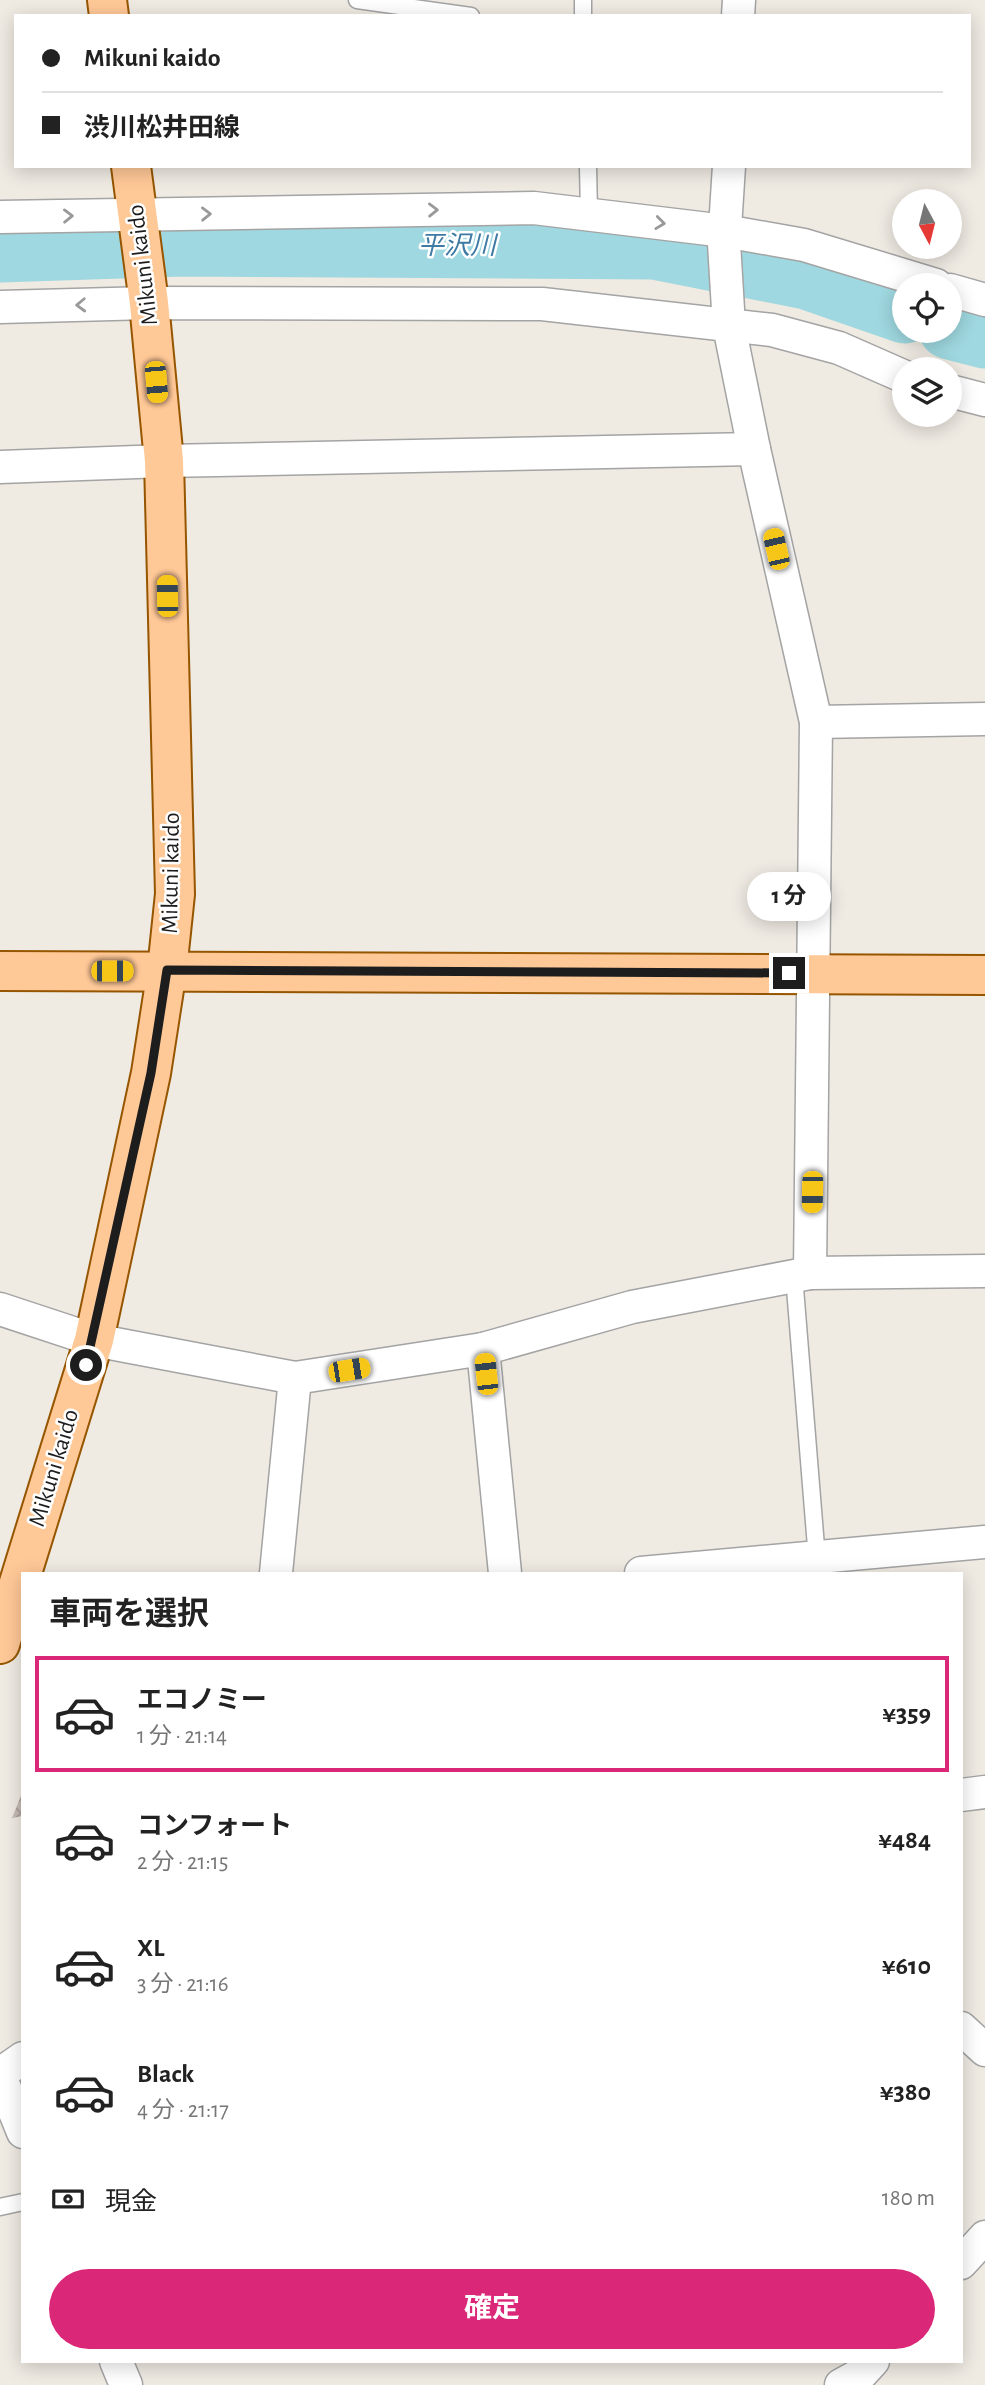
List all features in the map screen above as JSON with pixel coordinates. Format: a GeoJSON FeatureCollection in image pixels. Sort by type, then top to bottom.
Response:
{"type":"FeatureCollection","features":[{"type":"Feature","properties":{"kind":"main road","name":"Mikuni kaido"},"geometry":{"type":"LineString","coordinates":[[22,1572],[94,1340],[151,1073],[167,970],[175,894],[164,461],[131,168]]}},
{"type":"Feature","properties":{"kind":"main road"},"geometry":{"type":"LineString","coordinates":[[0,971],[985,975]]}},
{"type":"Feature","properties":{"kind":"main road","name":"Mikuni kaido"},"geometry":{"type":"LineString","coordinates":[[0,1644],[21,1576]]}},
{"type":"Feature","properties":{"kind":"street"},"geometry":{"type":"LineString","coordinates":[[729,168],[724,237],[728,314],[754,449],[816,722],[816,973],[802,1275]]}},
{"type":"Feature","properties":{"kind":"street"},"geometry":{"type":"LineString","coordinates":[[0,217],[138,219],[534,208],[589,214],[724,237],[804,245],[896,273]]}},
{"type":"Feature","properties":{"kind":"street"},"geometry":{"type":"LineString","coordinates":[[0,307],[147,290],[542,304],[728,314],[772,330],[839,348],[892,371]]}},
{"type":"Feature","properties":{"kind":"street"},"geometry":{"type":"LineString","coordinates":[[962,293],[985,300]]}},
{"type":"Feature","properties":{"kind":"street"},"geometry":{"type":"LineString","coordinates":[[962,394],[985,400]]}},
{"type":"Feature","properties":{"kind":"street"},"geometry":{"type":"LineString","coordinates":[[0,467],[754,449]]}},
{"type":"Feature","properties":{"kind":"street"},"geometry":{"type":"LineString","coordinates":[[816,722],[985,719]]}},
{"type":"Feature","properties":{"kind":"street"},"geometry":{"type":"LineString","coordinates":[[0,1310],[94,1340],[295,1378],[483,1349],[632,1307],[802,1275],[985,1271]]}},
{"type":"Feature","properties":{"kind":"street"},"geometry":{"type":"LineString","coordinates":[[483,1349],[506,1572]]}},
{"type":"Feature","properties":{"kind":"street"},"geometry":{"type":"LineString","coordinates":[[276,1572],[295,1378]]}},
{"type":"Feature","properties":{"kind":"street"},"geometry":{"type":"LineString","coordinates":[[654,1572],[985,1542]]}},
{"type":"Feature","properties":{"kind":"street"},"geometry":{"type":"LineString","coordinates":[[0,1650],[21,1647]]}},
{"type":"Feature","properties":{"kind":"street"},"geometry":{"type":"LineString","coordinates":[[963,1795],[985,1792]]}},
{"type":"Feature","properties":{"kind":"street"},"geometry":{"type":"LineString","coordinates":[[963,2030],[985,2050]]}},
{"type":"Feature","properties":{"kind":"street"},"geometry":{"type":"LineString","coordinates":[[21,2059],[0,2075],[21,2127]]}},
{"type":"Feature","properties":{"kind":"street"},"geometry":{"type":"LineString","coordinates":[[963,2261],[985,2237]]}},
{"type":"Feature","properties":{"kind":"street"},"geometry":{"type":"LineString","coordinates":[[117,2363],[126,2385]]}},
{"type":"Feature","properties":{"kind":"lane"},"geometry":{"type":"LineString","coordinates":[[357,0],[422,5],[462,14]]}},
{"type":"Feature","properties":{"kind":"lane"},"geometry":{"type":"LineString","coordinates":[[588,168],[589,214]]}},
{"type":"Feature","properties":{"kind":"lane"},"geometry":{"type":"LineString","coordinates":[[802,1275],[817,1559]]}},
{"type":"Feature","properties":{"kind":"lane"},"geometry":{"type":"LineString","coordinates":[[0,2207],[21,2202]]}},
{"type":"Feature","properties":{"kind":"building"},"geometry":{"type":"Polygon","coordinates":[[[21,1796],[21,1816],[12,1818],[21,1796]]]}},
{"type":"Feature","properties":{"kind":"waterway","name":"平沢川"},"geometry":{"type":"LineString","coordinates":[[0,250],[181,244],[655,247],[807,277],[892,306]]}},
{"type":"Feature","properties":{"kind":"waterway","name":"平沢川"},"geometry":{"type":"LineString","coordinates":[[962,330],[985,336]]}},
{"type":"Feature","properties":{"kind":"route"},"geometry":{"type":"LineString","coordinates":[[86,1365],[94,1340],[151,1073],[167,970],[789,973]]}}]}
